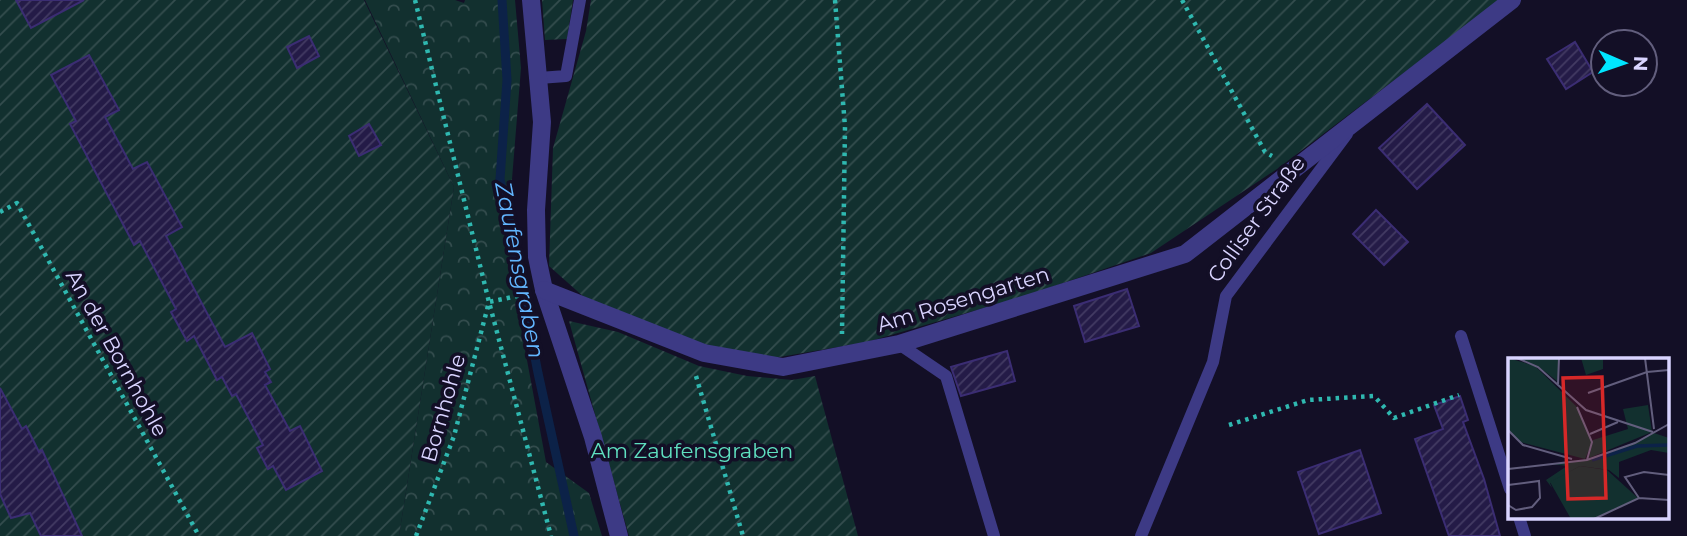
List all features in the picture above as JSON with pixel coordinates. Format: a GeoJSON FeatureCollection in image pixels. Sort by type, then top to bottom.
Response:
{"type":"FeatureCollection","features":[{"type":"Feature","properties":{"kind":"street"},"geometry":{"type":"LineString","coordinates":[[531,0],[542,122],[536,210],[537,257],[544,290],[593,438],[619,536]]}},
{"type":"Feature","properties":{"kind":"street","name":"Colliser Straße"},"geometry":{"type":"LineString","coordinates":[[1358,119],[1512,0]]}},
{"type":"Feature","properties":{"kind":"street","name":"Am Rosengarten"},"geometry":{"type":"LineString","coordinates":[[544,290],[704,353],[783,367],[899,344],[1185,254],[1358,119]]}},
{"type":"Feature","properties":{"kind":"lane"},"geometry":{"type":"LineString","coordinates":[[539,78],[566,76],[580,0]]}},
{"type":"Feature","properties":{"kind":"lane","name":"Colliser Straße"},"geometry":{"type":"LineString","coordinates":[[1141,536],[1213,362],[1226,296],[1358,119]]}},
{"type":"Feature","properties":{"kind":"lane"},"geometry":{"type":"LineString","coordinates":[[1461,336],[1508,483]]}},
{"type":"Feature","properties":{"kind":"lane"},"geometry":{"type":"LineString","coordinates":[[899,344],[946,376],[994,536]]}},
{"type":"Feature","properties":{"kind":"lane"},"geometry":{"type":"LineString","coordinates":[[1519,518],[1525,536]]}},
{"type":"Feature","properties":{"kind":"path"},"geometry":{"type":"LineString","coordinates":[[415,0],[489,302],[551,536]]}},
{"type":"Feature","properties":{"kind":"path"},"geometry":{"type":"LineString","coordinates":[[835,0],[845,127],[842,355]]}},
{"type":"Feature","properties":{"kind":"path"},"geometry":{"type":"LineString","coordinates":[[1182,0],[1265,152],[1294,169]]}},
{"type":"Feature","properties":{"kind":"path","name":"An der Bornhohle"},"geometry":{"type":"LineString","coordinates":[[0,212],[17,203],[199,536]]}},
{"type":"Feature","properties":{"kind":"path"},"geometry":{"type":"LineString","coordinates":[[489,302],[504,299]]}},
{"type":"Feature","properties":{"kind":"path","name":"Bornhohle"},"geometry":{"type":"LineString","coordinates":[[416,536],[454,436],[489,302]]}},
{"type":"Feature","properties":{"kind":"path"},"geometry":{"type":"LineString","coordinates":[[687,346],[743,536]]}},
{"type":"Feature","properties":{"kind":"path"},"geometry":{"type":"LineString","coordinates":[[1229,425],[1308,400],[1374,396],[1394,418],[1478,388]]}},
{"type":"Feature","properties":{"kind":"green space"},"geometry":{"type":"Polygon","coordinates":[[[0,0],[364,0],[454,187],[399,536],[0,536],[0,0]]]}},
{"type":"Feature","properties":{"kind":"green space"},"geometry":{"type":"Polygon","coordinates":[[[365,0],[455,0],[464,3],[465,0],[515,0],[521,68],[512,179],[518,312],[546,462],[589,493],[602,536],[399,536],[454,187],[365,0]]]}},
{"type":"Feature","properties":{"kind":"green space"},"geometry":{"type":"Polygon","coordinates":[[[542,0],[573,0],[567,39],[545,40],[542,0]]]}},
{"type":"Feature","properties":{"kind":"green space"},"geometry":{"type":"Polygon","coordinates":[[[591,0],[1500,0],[1277,169],[1151,253],[1028,295],[867,342],[768,359],[687,342],[585,298],[549,266],[553,148],[586,31],[591,0]]]}},
{"type":"Feature","properties":{"kind":"green space","name":"Am Zaufensgraben"},"geometry":{"type":"Polygon","coordinates":[[[569,321],[618,332],[699,366],[747,376],[792,380],[815,376],[858,536],[629,536],[569,321]]]}},
{"type":"Feature","properties":{"kind":"building"},"geometry":{"type":"Polygon","coordinates":[[[16,0],[84,0],[31,28],[16,0]]]}},
{"type":"Feature","properties":{"kind":"building"},"geometry":{"type":"Polygon","coordinates":[[[309,36],[319,56],[297,68],[287,47],[309,36]]]}},
{"type":"Feature","properties":{"kind":"building"},"geometry":{"type":"Polygon","coordinates":[[[1575,42],[1589,65],[1589,75],[1566,89],[1547,59],[1575,42]]]}},
{"type":"Feature","properties":{"kind":"building"},"geometry":{"type":"Polygon","coordinates":[[[89,55],[119,110],[105,117],[133,169],[147,162],[182,227],[166,236],[225,347],[252,333],[270,369],[265,372],[271,382],[265,385],[290,431],[300,426],[322,471],[286,490],[273,466],[268,469],[257,448],[263,445],[236,394],[232,396],[222,377],[217,380],[194,336],[187,341],[171,312],[176,309],[140,241],[134,245],[70,124],[76,121],[51,75],[89,55]]]}},
{"type":"Feature","properties":{"kind":"building"},"geometry":{"type":"Polygon","coordinates":[[[1427,104],[1465,145],[1417,189],[1379,148],[1427,104]]]}},
{"type":"Feature","properties":{"kind":"building"},"geometry":{"type":"Polygon","coordinates":[[[369,124],[381,145],[359,156],[349,136],[369,124]]]}},
{"type":"Feature","properties":{"kind":"building"},"geometry":{"type":"Polygon","coordinates":[[[1376,210],[1408,242],[1384,265],[1353,234],[1376,210]]]}},
{"type":"Feature","properties":{"kind":"building"},"geometry":{"type":"Polygon","coordinates":[[[1127,289],[1139,326],[1085,342],[1074,306],[1127,289]]]}},
{"type":"Feature","properties":{"kind":"building"},"geometry":{"type":"Polygon","coordinates":[[[1007,351],[1015,381],[961,396],[951,367],[1007,351]]]}},
{"type":"Feature","properties":{"kind":"building"},"geometry":{"type":"Polygon","coordinates":[[[0,388],[22,429],[26,426],[39,452],[42,450],[82,536],[41,536],[30,513],[11,518],[0,494],[0,388]]]}},
{"type":"Feature","properties":{"kind":"building"},"geometry":{"type":"Polygon","coordinates":[[[1460,396],[1468,420],[1463,422],[1484,479],[1500,536],[1449,536],[1415,439],[1443,429],[1434,405],[1460,396]]]}},
{"type":"Feature","properties":{"kind":"building"},"geometry":{"type":"Polygon","coordinates":[[[1360,450],[1381,513],[1319,534],[1298,472],[1360,450]]]}},
{"type":"Feature","properties":{"kind":"waterway","name":"Zaufensgraben"},"geometry":{"type":"LineString","coordinates":[[502,0],[507,80],[500,179],[538,373],[574,536]]}}]}
